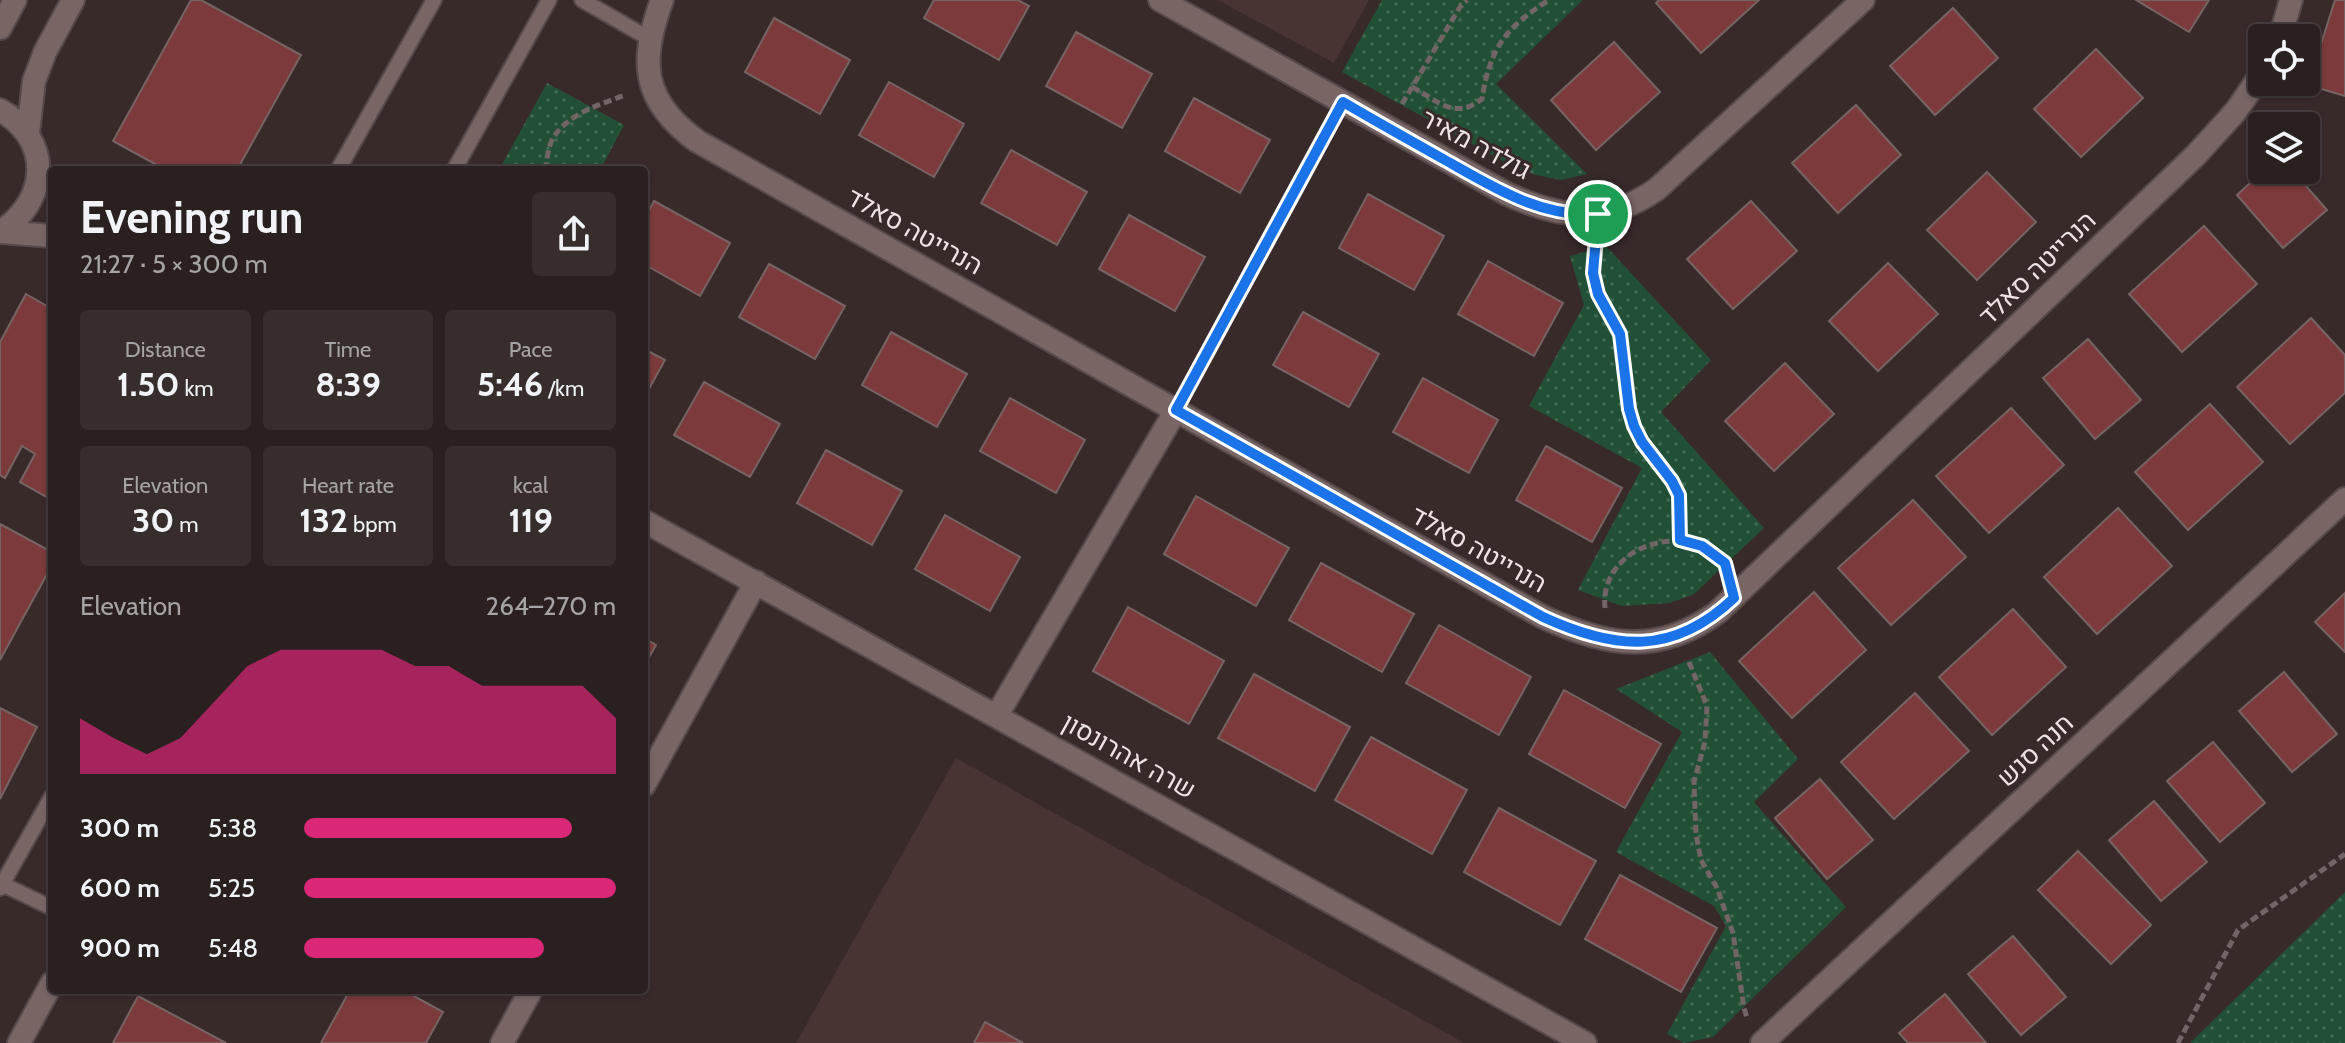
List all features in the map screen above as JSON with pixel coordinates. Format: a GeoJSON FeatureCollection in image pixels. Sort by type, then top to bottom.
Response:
{"type":"FeatureCollection","features":[{"type":"Feature","properties":{"kind":"street"},"geometry":{"type":"LineString","coordinates":[[0,28],[15,0]]}},
{"type":"Feature","properties":{"kind":"street"},"geometry":{"type":"LineString","coordinates":[[1,232],[20,218],[33,199],[39,177],[32,144],[34,81],[45,52],[73,0]]}},
{"type":"Feature","properties":{"kind":"street","name":"הנרייטה סאלד"},"geometry":{"type":"LineString","coordinates":[[662,0],[650,39],[648,70],[651,85],[667,114],[697,141],[1543,617],[1608,640],[1648,642],[1685,633],[1718,612],[2196,155],[2248,93]]}},
{"type":"Feature","properties":{"kind":"street","name":"גולדה מאיר"},"geometry":{"type":"LineString","coordinates":[[1160,0],[1485,183],[1528,203],[1565,214],[1598,214],[1629,207],[1657,189],[1863,0]]}},
{"type":"Feature","properties":{"kind":"street"},"geometry":{"type":"LineString","coordinates":[[2284,24],[2291,0]]}},
{"type":"Feature","properties":{"kind":"street"},"geometry":{"type":"LineString","coordinates":[[0,110],[12,117],[51,166]]}},
{"type":"Feature","properties":{"kind":"street"},"geometry":{"type":"LineString","coordinates":[[1,232],[48,236]]}},
{"type":"Feature","properties":{"kind":"street"},"geometry":{"type":"LineString","coordinates":[[997,715],[1176,410]]}},
{"type":"Feature","properties":{"kind":"street","name":"חנה סנש"},"geometry":{"type":"LineString","coordinates":[[1762,1043],[2345,499]]}},
{"type":"Feature","properties":{"kind":"street","name":"שרה אהרונסון"},"geometry":{"type":"LineString","coordinates":[[648,523],[1585,1043]]}},
{"type":"Feature","properties":{"kind":"street"},"geometry":{"type":"LineString","coordinates":[[648,778],[756,582]]}},
{"type":"Feature","properties":{"kind":"street"},"geometry":{"type":"LineString","coordinates":[[19,1043],[48,990]]}},
{"type":"Feature","properties":{"kind":"street"},"geometry":{"type":"LineString","coordinates":[[502,1043],[529,994]]}},
{"type":"Feature","properties":{"kind":"lane"},"geometry":{"type":"LineString","coordinates":[[340,166],[434,0]]}},
{"type":"Feature","properties":{"kind":"lane"},"geometry":{"type":"LineString","coordinates":[[456,166],[549,0]]}},
{"type":"Feature","properties":{"kind":"lane"},"geometry":{"type":"LineString","coordinates":[[582,0],[650,39]]}},
{"type":"Feature","properties":{"kind":"lane"},"geometry":{"type":"LineString","coordinates":[[48,803],[1,886],[48,906]]}},
{"type":"Feature","properties":{"kind":"path"},"geometry":{"type":"LineString","coordinates":[[1388,128],[1467,0]]}},
{"type":"Feature","properties":{"kind":"path"},"geometry":{"type":"LineString","coordinates":[[1412,87],[1456,111],[1470,108],[1482,99],[1495,50],[1511,27],[1549,0]]}},
{"type":"Feature","properties":{"kind":"path"},"geometry":{"type":"LineString","coordinates":[[546,166],[551,140],[572,118],[580,112],[651,85]]}},
{"type":"Feature","properties":{"kind":"path"},"geometry":{"type":"LineString","coordinates":[[1176,410],[1343,102]]}},
{"type":"Feature","properties":{"kind":"path"},"geometry":{"type":"LineString","coordinates":[[1598,214],[1593,273],[1598,294],[1620,334],[1634,426],[1679,495],[1680,540]]}},
{"type":"Feature","properties":{"kind":"path"},"geometry":{"type":"LineString","coordinates":[[1608,640],[1604,596],[1617,567],[1632,553],[1658,541],[1680,540],[1702,546],[1725,563],[1734,598]]}},
{"type":"Feature","properties":{"kind":"path"},"geometry":{"type":"LineString","coordinates":[[1685,633],[1689,663],[1707,706],[1705,742],[1694,782],[1696,834],[1701,860],[1717,888],[1733,933],[1748,1019]]}},
{"type":"Feature","properties":{"kind":"path"},"geometry":{"type":"LineString","coordinates":[[2178,1043],[2238,930],[2345,854]]}},
{"type":"Feature","properties":{"kind":"shaded area"},"geometry":{"type":"Polygon","coordinates":[[[1218,0],[1369,0],[1334,63],[1218,0]]]}},
{"type":"Feature","properties":{"kind":"shaded area"},"geometry":{"type":"Polygon","coordinates":[[[956,758],[1464,1043],[796,1043],[956,758]]]}},
{"type":"Feature","properties":{"kind":"green space"},"geometry":{"type":"Polygon","coordinates":[[[1382,0],[1583,0],[1496,84],[1587,174],[1561,180],[1512,166],[1342,72],[1382,0]]]}},
{"type":"Feature","properties":{"kind":"green space"},"geometry":{"type":"Polygon","coordinates":[[[547,83],[624,125],[602,166],[501,166],[547,83]]]}},
{"type":"Feature","properties":{"kind":"green space"},"geometry":{"type":"Polygon","coordinates":[[[1606,246],[1711,360],[1661,412],[1764,528],[1694,594],[1670,603],[1622,606],[1578,590],[1642,468],[1529,406],[1584,305],[1570,256],[1606,246]]]}},
{"type":"Feature","properties":{"kind":"green space"},"geometry":{"type":"Polygon","coordinates":[[[1710,652],[1798,759],[1754,802],[1846,907],[1713,1037],[1684,1043],[1667,1034],[1726,926],[1714,906],[1616,852],[1682,732],[1616,689],[1710,652]]]}},
{"type":"Feature","properties":{"kind":"green space"},"geometry":{"type":"Polygon","coordinates":[[[2345,892],[2345,1043],[2190,1043],[2345,892]]]}},
{"type":"Feature","properties":{"kind":"building"},"geometry":{"type":"Polygon","coordinates":[[[191,0],[201,0],[301,55],[239,166],[159,166],[113,141],[191,0]]]}},
{"type":"Feature","properties":{"kind":"building"},"geometry":{"type":"Polygon","coordinates":[[[934,0],[1018,0],[1029,6],[999,60],[924,18],[934,0]]]}},
{"type":"Feature","properties":{"kind":"building"},"geometry":{"type":"Polygon","coordinates":[[[1659,0],[1759,0],[1701,53],[1656,3],[1659,0]]]}},
{"type":"Feature","properties":{"kind":"building"},"geometry":{"type":"Polygon","coordinates":[[[2136,0],[2209,0],[2189,32],[2136,0]]]}},
{"type":"Feature","properties":{"kind":"building"},"geometry":{"type":"Polygon","coordinates":[[[2335,0],[2345,0],[2345,96],[2320,89],[2320,47],[2335,0]]]}},
{"type":"Feature","properties":{"kind":"building"},"geometry":{"type":"Polygon","coordinates":[[[1953,8],[1998,58],[1935,115],[1890,66],[1953,8]]]}},
{"type":"Feature","properties":{"kind":"building"},"geometry":{"type":"Polygon","coordinates":[[[774,18],[850,60],[820,114],[745,72],[774,18]]]}},
{"type":"Feature","properties":{"kind":"building"},"geometry":{"type":"Polygon","coordinates":[[[1076,32],[1152,74],[1122,128],[1046,86],[1076,32]]]}},
{"type":"Feature","properties":{"kind":"building"},"geometry":{"type":"Polygon","coordinates":[[[1614,42],[1660,92],[1596,150],[1551,100],[1614,42]]]}},
{"type":"Feature","properties":{"kind":"building"},"geometry":{"type":"Polygon","coordinates":[[[2096,49],[2143,98],[2081,157],[2034,109],[2096,49]]]}},
{"type":"Feature","properties":{"kind":"building"},"geometry":{"type":"Polygon","coordinates":[[[889,82],[964,124],[934,177],[859,135],[889,82]]]}},
{"type":"Feature","properties":{"kind":"building"},"geometry":{"type":"Polygon","coordinates":[[[1194,98],[1270,140],[1240,193],[1165,151],[1194,98]]]}},
{"type":"Feature","properties":{"kind":"building"},"geometry":{"type":"Polygon","coordinates":[[[1856,105],[1901,155],[1838,213],[1792,163],[1856,105]]]}},
{"type":"Feature","properties":{"kind":"building"},"geometry":{"type":"Polygon","coordinates":[[[1011,150],[1087,192],[1057,245],[981,203],[1011,150]]]}},
{"type":"Feature","properties":{"kind":"building"},"geometry":{"type":"Polygon","coordinates":[[[1987,172],[2036,222],[1977,280],[1927,230],[1987,172]]]}},
{"type":"Feature","properties":{"kind":"building"},"geometry":{"type":"Polygon","coordinates":[[[2249,184],[2304,184],[2327,210],[2283,248],[2237,195],[2249,184]]]}},
{"type":"Feature","properties":{"kind":"building"},"geometry":{"type":"Polygon","coordinates":[[[1368,194],[1444,236],[1414,290],[1339,248],[1368,194]]]}},
{"type":"Feature","properties":{"kind":"building"},"geometry":{"type":"Polygon","coordinates":[[[654,201],[730,243],[700,296],[648,266],[648,212],[654,201]]]}},
{"type":"Feature","properties":{"kind":"building"},"geometry":{"type":"Polygon","coordinates":[[[1751,201],[1797,251],[1733,309],[1687,259],[1751,201]]]}},
{"type":"Feature","properties":{"kind":"building"},"geometry":{"type":"Polygon","coordinates":[[[1129,215],[1205,257],[1175,311],[1099,269],[1129,215]]]}},
{"type":"Feature","properties":{"kind":"building"},"geometry":{"type":"Polygon","coordinates":[[[2204,226],[2257,284],[2182,352],[2129,294],[2204,226]]]}},
{"type":"Feature","properties":{"kind":"building"},"geometry":{"type":"Polygon","coordinates":[[[1488,261],[1563,303],[1534,356],[1458,314],[1488,261]]]}},
{"type":"Feature","properties":{"kind":"building"},"geometry":{"type":"Polygon","coordinates":[[[1888,263],[1938,314],[1878,371],[1829,321],[1888,263]]]}},
{"type":"Feature","properties":{"kind":"building"},"geometry":{"type":"Polygon","coordinates":[[[769,264],[845,306],[815,359],[739,317],[769,264]]]}},
{"type":"Feature","properties":{"kind":"building"},"geometry":{"type":"Polygon","coordinates":[[[26,294],[48,307],[48,498],[20,482],[35,454],[22,446],[5,478],[0,475],[0,342],[26,294]]]}},
{"type":"Feature","properties":{"kind":"building"},"geometry":{"type":"Polygon","coordinates":[[[1303,312],[1379,354],[1349,407],[1273,365],[1303,312]]]}},
{"type":"Feature","properties":{"kind":"building"},"geometry":{"type":"Polygon","coordinates":[[[2311,318],[2345,355],[2345,393],[2290,444],[2237,387],[2311,318]]]}},
{"type":"Feature","properties":{"kind":"building"},"geometry":{"type":"Polygon","coordinates":[[[891,332],[967,374],[937,427],[862,385],[891,332]]]}},
{"type":"Feature","properties":{"kind":"building"},"geometry":{"type":"Polygon","coordinates":[[[2088,339],[2141,400],[2095,439],[2043,378],[2088,339]]]}},
{"type":"Feature","properties":{"kind":"building"},"geometry":{"type":"Polygon","coordinates":[[[648,351],[665,360],[648,391],[648,351]]]}},
{"type":"Feature","properties":{"kind":"building"},"geometry":{"type":"Polygon","coordinates":[[[1785,363],[1834,414],[1774,471],[1725,421],[1785,363]]]}},
{"type":"Feature","properties":{"kind":"building"},"geometry":{"type":"Polygon","coordinates":[[[1423,378],[1498,420],[1469,473],[1393,432],[1423,378]]]}},
{"type":"Feature","properties":{"kind":"building"},"geometry":{"type":"Polygon","coordinates":[[[704,382],[780,424],[750,477],[674,435],[704,382]]]}},
{"type":"Feature","properties":{"kind":"building"},"geometry":{"type":"Polygon","coordinates":[[[1010,398],[1085,440],[1056,493],[980,451],[1010,398]]]}},
{"type":"Feature","properties":{"kind":"building"},"geometry":{"type":"Polygon","coordinates":[[[2210,404],[2263,462],[2188,530],[2135,472],[2210,404]]]}},
{"type":"Feature","properties":{"kind":"building"},"geometry":{"type":"Polygon","coordinates":[[[2011,408],[2064,465],[1989,533],[1936,476],[2011,408]]]}},
{"type":"Feature","properties":{"kind":"building"},"geometry":{"type":"Polygon","coordinates":[[[1546,446],[1622,488],[1592,542],[1516,500],[1546,446]]]}},
{"type":"Feature","properties":{"kind":"building"},"geometry":{"type":"Polygon","coordinates":[[[826,450],[902,491],[872,545],[797,503],[826,450]]]}},
{"type":"Feature","properties":{"kind":"building"},"geometry":{"type":"Polygon","coordinates":[[[1196,496],[1289,548],[1256,606],[1164,554],[1196,496]]]}},
{"type":"Feature","properties":{"kind":"building"},"geometry":{"type":"Polygon","coordinates":[[[1913,500],[1966,557],[1891,625],[1838,568],[1913,500]]]}},
{"type":"Feature","properties":{"kind":"building"},"geometry":{"type":"Polygon","coordinates":[[[2118,508],[2172,566],[2097,634],[2044,577],[2118,508]]]}},
{"type":"Feature","properties":{"kind":"building"},"geometry":{"type":"Polygon","coordinates":[[[945,515],[1020,557],[990,611],[915,569],[945,515]]]}},
{"type":"Feature","properties":{"kind":"building"},"geometry":{"type":"Polygon","coordinates":[[[0,524],[48,550],[48,572],[0,660],[0,524]]]}},
{"type":"Feature","properties":{"kind":"building"},"geometry":{"type":"Polygon","coordinates":[[[1321,563],[1414,614],[1382,672],[1289,620],[1321,563]]]}},
{"type":"Feature","properties":{"kind":"building"},"geometry":{"type":"Polygon","coordinates":[[[1814,592],[1866,650],[1792,718],[1739,661],[1814,592]]]}},
{"type":"Feature","properties":{"kind":"building"},"geometry":{"type":"Polygon","coordinates":[[[2345,593],[2345,652],[2315,622],[2345,593]]]}},
{"type":"Feature","properties":{"kind":"building"},"geometry":{"type":"Polygon","coordinates":[[[1128,607],[1224,661],[1189,724],[1093,671],[1128,607]]]}},
{"type":"Feature","properties":{"kind":"building"},"geometry":{"type":"Polygon","coordinates":[[[2013,609],[2066,667],[1992,735],[1939,677],[2013,609]]]}},
{"type":"Feature","properties":{"kind":"building"},"geometry":{"type":"Polygon","coordinates":[[[1439,625],[1531,677],[1499,735],[1406,683],[1439,625]]]}},
{"type":"Feature","properties":{"kind":"building"},"geometry":{"type":"Polygon","coordinates":[[[648,640],[656,645],[648,659],[648,640]]]}},
{"type":"Feature","properties":{"kind":"building"},"geometry":{"type":"Polygon","coordinates":[[[2284,672],[2337,734],[2292,772],[2239,711],[2284,672]]]}},
{"type":"Feature","properties":{"kind":"building"},"geometry":{"type":"Polygon","coordinates":[[[1254,674],[1350,727],[1315,791],[1218,738],[1254,674]]]}},
{"type":"Feature","properties":{"kind":"building"},"geometry":{"type":"Polygon","coordinates":[[[1564,690],[1661,744],[1625,808],[1529,754],[1564,690]]]}},
{"type":"Feature","properties":{"kind":"building"},"geometry":{"type":"Polygon","coordinates":[[[1915,693],[1969,751],[1894,819],[1841,762],[1915,693]]]}},
{"type":"Feature","properties":{"kind":"building"},"geometry":{"type":"Polygon","coordinates":[[[0,708],[37,727],[0,799],[0,708]]]}},
{"type":"Feature","properties":{"kind":"building"},"geometry":{"type":"Polygon","coordinates":[[[1371,737],[1467,790],[1432,854],[1335,800],[1371,737]]]}},
{"type":"Feature","properties":{"kind":"building"},"geometry":{"type":"Polygon","coordinates":[[[2213,742],[2265,803],[2220,842],[2167,781],[2213,742]]]}},
{"type":"Feature","properties":{"kind":"building"},"geometry":{"type":"Polygon","coordinates":[[[1820,779],[1873,840],[1827,879],[1775,818],[1820,779]]]}},
{"type":"Feature","properties":{"kind":"building"},"geometry":{"type":"Polygon","coordinates":[[[2154,801],[2207,862],[2161,901],[2109,840],[2154,801]]]}},
{"type":"Feature","properties":{"kind":"building"},"geometry":{"type":"Polygon","coordinates":[[[1499,808],[1596,861],[1560,925],[1464,872],[1499,808]]]}},
{"type":"Feature","properties":{"kind":"building"},"geometry":{"type":"Polygon","coordinates":[[[2078,851],[2151,925],[2111,964],[2038,890],[2078,851]]]}},
{"type":"Feature","properties":{"kind":"building"},"geometry":{"type":"Polygon","coordinates":[[[1620,875],[1717,928],[1681,992],[1585,939],[1620,875]]]}},
{"type":"Feature","properties":{"kind":"building"},"geometry":{"type":"Polygon","coordinates":[[[2013,936],[2066,997],[2021,1035],[1968,974],[2013,936]]]}},
{"type":"Feature","properties":{"kind":"building"},"geometry":{"type":"Polygon","coordinates":[[[348,994],[410,994],[443,1012],[426,1043],[321,1043],[348,994]]]}},
{"type":"Feature","properties":{"kind":"building"},"geometry":{"type":"Polygon","coordinates":[[[1945,994],[1986,1043],[1908,1043],[1899,1033],[1945,994]]]}},
{"type":"Feature","properties":{"kind":"building"},"geometry":{"type":"Polygon","coordinates":[[[138,996],[226,1043],[113,1043],[138,996]]]}},
{"type":"Feature","properties":{"kind":"building"},"geometry":{"type":"Polygon","coordinates":[[[985,1022],[1023,1043],[974,1043],[985,1022]]]}},
{"type":"Feature","properties":{"kind":"route"},"geometry":{"type":"LineString","coordinates":[[1343,102],[1507,194],[1565,214],[1598,214],[1593,273],[1598,294],[1620,334],[1634,426],[1679,495],[1680,540],[1702,546],[1725,563],[1734,598],[1702,624],[1685,633],[1667,639],[1629,642],[1608,640],[1565,627],[1176,410],[1343,102]]}}]}
